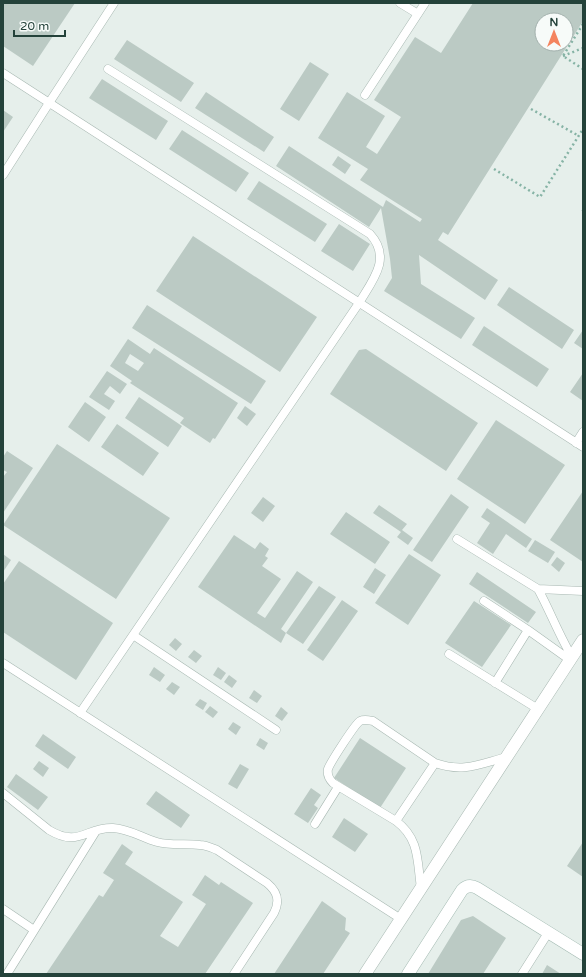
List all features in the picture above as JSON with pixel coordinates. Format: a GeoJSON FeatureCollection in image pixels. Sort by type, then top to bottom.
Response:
{"type":"FeatureCollection","features":[{"type":"Feature","properties":{"kind":"street"},"geometry":{"type":"LineString","coordinates":[[365,974],[583,640]]}},
{"type":"Feature","properties":{"kind":"street"},"geometry":{"type":"LineString","coordinates":[[408,974],[462,890],[467,886],[474,886],[583,954]]}},
{"type":"Feature","properties":{"kind":"lane"},"geometry":{"type":"LineString","coordinates":[[3,175],[114,3]]}},
{"type":"Feature","properties":{"kind":"lane"},"geometry":{"type":"LineString","coordinates":[[400,3],[418,14]]}},
{"type":"Feature","properties":{"kind":"lane"},"geometry":{"type":"LineString","coordinates":[[365,95],[425,3]]}},
{"type":"Feature","properties":{"kind":"lane"},"geometry":{"type":"LineString","coordinates":[[80,713],[359,303],[376,275],[381,259],[378,245],[370,234],[108,69]]}},
{"type":"Feature","properties":{"kind":"lane"},"geometry":{"type":"LineString","coordinates":[[3,73],[580,445],[583,432]]}},
{"type":"Feature","properties":{"kind":"lane"},"geometry":{"type":"LineString","coordinates":[[457,539],[538,589],[583,591]]}},
{"type":"Feature","properties":{"kind":"lane"},"geometry":{"type":"LineString","coordinates":[[538,589],[548,607],[571,658]]}},
{"type":"Feature","properties":{"kind":"lane"},"geometry":{"type":"LineString","coordinates":[[484,601],[571,658]]}},
{"type":"Feature","properties":{"kind":"lane"},"geometry":{"type":"LineString","coordinates":[[495,683],[528,630]]}},
{"type":"Feature","properties":{"kind":"lane"},"geometry":{"type":"LineString","coordinates":[[133,635],[276,730]]}},
{"type":"Feature","properties":{"kind":"lane"},"geometry":{"type":"LineString","coordinates":[[449,654],[538,709]]}},
{"type":"Feature","properties":{"kind":"lane"},"geometry":{"type":"LineString","coordinates":[[3,663],[401,919]]}},
{"type":"Feature","properties":{"kind":"lane"},"geometry":{"type":"LineString","coordinates":[[421,888],[413,840],[396,821],[333,783],[328,776],[330,764],[357,724],[364,720],[373,721],[435,763],[446,766],[467,768],[507,757]]}},
{"type":"Feature","properties":{"kind":"lane"},"geometry":{"type":"LineString","coordinates":[[396,821],[435,763]]}},
{"type":"Feature","properties":{"kind":"lane"},"geometry":{"type":"LineString","coordinates":[[314,824],[338,787]]}},
{"type":"Feature","properties":{"kind":"lane"},"geometry":{"type":"LineString","coordinates":[[3,793],[49,830],[64,837],[80,837],[104,829],[120,829],[170,845],[201,845],[210,847],[217,850],[267,883],[276,893],[277,907],[234,974]]}},
{"type":"Feature","properties":{"kind":"lane"},"geometry":{"type":"LineString","coordinates":[[7,974],[96,831]]}},
{"type":"Feature","properties":{"kind":"lane"},"geometry":{"type":"LineString","coordinates":[[3,909],[34,930]]}},
{"type":"Feature","properties":{"kind":"lane"},"geometry":{"type":"LineString","coordinates":[[522,974],[548,933]]}},
{"type":"Feature","properties":{"kind":"path"},"geometry":{"type":"LineString","coordinates":[[563,56],[583,24]]}},
{"type":"Feature","properties":{"kind":"path"},"geometry":{"type":"LineString","coordinates":[[563,56],[583,48]]}},
{"type":"Feature","properties":{"kind":"path"},"geometry":{"type":"LineString","coordinates":[[563,56],[583,69]]}},
{"type":"Feature","properties":{"kind":"path"},"geometry":{"type":"LineString","coordinates":[[531,109],[579,136]]}},
{"type":"Feature","properties":{"kind":"path"},"geometry":{"type":"LineString","coordinates":[[494,169],[540,197],[583,130]]}},
{"type":"Feature","properties":{"kind":"building"},"geometry":{"type":"Polygon","coordinates":[[[3,3],[75,3],[33,66],[3,46],[3,3]]]}},
{"type":"Feature","properties":{"kind":"building"},"geometry":{"type":"Polygon","coordinates":[[[473,3],[583,3],[583,21],[574,35],[574,12],[534,12],[534,52],[563,52],[448,235],[443,232],[438,240],[498,280],[485,300],[419,255],[421,284],[475,318],[461,339],[384,291],[392,278],[381,208],[369,227],[276,166],[289,146],[383,207],[386,200],[420,222],[422,219],[360,180],[368,169],[318,138],[347,92],[385,116],[366,147],[377,154],[401,117],[374,100],[415,37],[441,53],[473,3]]]}},
{"type":"Feature","properties":{"kind":"building"},"geometry":{"type":"Polygon","coordinates":[[[127,40],[194,83],[181,102],[114,59],[127,40]]]}},
{"type":"Feature","properties":{"kind":"building"},"geometry":{"type":"Polygon","coordinates":[[[310,62],[329,74],[299,121],[280,109],[310,62]]]}},
{"type":"Feature","properties":{"kind":"building"},"geometry":{"type":"Polygon","coordinates":[[[102,79],[168,121],[156,140],[89,98],[102,79]]]}},
{"type":"Feature","properties":{"kind":"building"},"geometry":{"type":"Polygon","coordinates":[[[206,92],[274,137],[264,152],[195,108],[206,92]]]}},
{"type":"Feature","properties":{"kind":"building"},"geometry":{"type":"Polygon","coordinates":[[[3,110],[13,117],[3,132],[3,110]]]}},
{"type":"Feature","properties":{"kind":"building"},"geometry":{"type":"Polygon","coordinates":[[[182,130],[249,173],[236,192],[169,149],[182,130]]]}},
{"type":"Feature","properties":{"kind":"building"},"geometry":{"type":"Polygon","coordinates":[[[338,156],[351,165],[345,174],[332,165],[338,156]]]}},
{"type":"Feature","properties":{"kind":"building"},"geometry":{"type":"Polygon","coordinates":[[[259,181],[327,224],[315,242],[247,199],[259,181]]]}},
{"type":"Feature","properties":{"kind":"building"},"geometry":{"type":"Polygon","coordinates":[[[339,224],[370,244],[353,271],[321,251],[339,224]]]}},
{"type":"Feature","properties":{"kind":"building"},"geometry":{"type":"Polygon","coordinates":[[[193,236],[317,317],[280,372],[156,291],[193,236]]]}},
{"type":"Feature","properties":{"kind":"building"},"geometry":{"type":"Polygon","coordinates":[[[509,287],[574,330],[562,349],[497,305],[509,287]]]}},
{"type":"Feature","properties":{"kind":"building"},"geometry":{"type":"Polygon","coordinates":[[[147,305],[266,381],[251,404],[132,328],[147,305]]]}},
{"type":"Feature","properties":{"kind":"building"},"geometry":{"type":"Polygon","coordinates":[[[484,326],[549,369],[537,387],[472,345],[484,326]]]}},
{"type":"Feature","properties":{"kind":"building"},"geometry":{"type":"Polygon","coordinates":[[[583,330],[583,349],[574,343],[583,330]]]}},
{"type":"Feature","properties":{"kind":"building"},"geometry":{"type":"Polygon","coordinates":[[[128,339],[150,354],[154,348],[238,403],[215,439],[213,438],[210,443],[180,423],[184,418],[130,383],[132,381],[110,366],[128,339]],[[130,354],[125,363],[138,371],[144,363],[130,354]]]}},
{"type":"Feature","properties":{"kind":"building"},"geometry":{"type":"Polygon","coordinates":[[[366,349],[478,423],[446,471],[330,394],[359,350],[366,349]]]}},
{"type":"Feature","properties":{"kind":"building"},"geometry":{"type":"Polygon","coordinates":[[[107,371],[127,384],[120,394],[110,386],[104,394],[115,401],[109,410],[89,397],[107,371]]]}},
{"type":"Feature","properties":{"kind":"building"},"geometry":{"type":"Polygon","coordinates":[[[583,373],[583,401],[570,392],[583,373]]]}},
{"type":"Feature","properties":{"kind":"building"},"geometry":{"type":"Polygon","coordinates":[[[139,397],[182,426],[168,447],[125,418],[139,397]]]}},
{"type":"Feature","properties":{"kind":"building"},"geometry":{"type":"Polygon","coordinates":[[[85,402],[106,417],[89,442],[68,427],[85,402]]]}},
{"type":"Feature","properties":{"kind":"building"},"geometry":{"type":"Polygon","coordinates":[[[245,406],[256,414],[247,426],[237,418],[245,406]]]}},
{"type":"Feature","properties":{"kind":"building"},"geometry":{"type":"Polygon","coordinates":[[[496,420],[565,465],[525,524],[457,479],[496,420]]]}},
{"type":"Feature","properties":{"kind":"building"},"geometry":{"type":"Polygon","coordinates":[[[117,424],[159,453],[143,476],[101,447],[117,424]]]}},
{"type":"Feature","properties":{"kind":"building"},"geometry":{"type":"Polygon","coordinates":[[[57,444],[170,518],[116,599],[3,525],[57,444]]]}},
{"type":"Feature","properties":{"kind":"building"},"geometry":{"type":"Polygon","coordinates":[[[7,451],[33,468],[3,513],[3,477],[7,472],[3,470],[3,457],[7,451]]]}},
{"type":"Feature","properties":{"kind":"building"},"geometry":{"type":"Polygon","coordinates":[[[583,491],[583,562],[550,540],[583,491]]]}},
{"type":"Feature","properties":{"kind":"building"},"geometry":{"type":"Polygon","coordinates":[[[451,494],[469,507],[432,562],[413,550],[451,494]]]}},
{"type":"Feature","properties":{"kind":"building"},"geometry":{"type":"Polygon","coordinates":[[[263,497],[275,506],[263,522],[251,513],[263,497]]]}},
{"type":"Feature","properties":{"kind":"building"},"geometry":{"type":"Polygon","coordinates":[[[379,505],[407,524],[402,530],[413,538],[408,545],[397,537],[401,532],[373,513],[379,505]]]}},
{"type":"Feature","properties":{"kind":"building"},"geometry":{"type":"Polygon","coordinates":[[[487,508],[532,539],[526,548],[506,534],[493,554],[477,543],[490,523],[481,517],[487,508]]]}},
{"type":"Feature","properties":{"kind":"building"},"geometry":{"type":"Polygon","coordinates":[[[346,512],[390,542],[375,564],[330,534],[346,512]]]}},
{"type":"Feature","properties":{"kind":"building"},"geometry":{"type":"Polygon","coordinates":[[[234,535],[255,549],[260,542],[269,549],[265,556],[268,558],[262,566],[281,579],[257,613],[265,618],[297,571],[313,582],[281,629],[286,633],[281,643],[198,587],[234,535]]]}},
{"type":"Feature","properties":{"kind":"building"},"geometry":{"type":"Polygon","coordinates":[[[535,540],[555,552],[548,563],[528,551],[535,540]]]}},
{"type":"Feature","properties":{"kind":"building"},"geometry":{"type":"Polygon","coordinates":[[[3,554],[11,560],[3,572],[3,554]]]}},
{"type":"Feature","properties":{"kind":"building"},"geometry":{"type":"Polygon","coordinates":[[[409,554],[441,575],[408,625],[375,603],[409,554]]]}},
{"type":"Feature","properties":{"kind":"building"},"geometry":{"type":"Polygon","coordinates":[[[557,557],[565,563],[559,572],[551,565],[557,557]]]}},
{"type":"Feature","properties":{"kind":"building"},"geometry":{"type":"Polygon","coordinates":[[[19,561],[113,623],[76,680],[3,632],[3,584],[19,561]]]}},
{"type":"Feature","properties":{"kind":"building"},"geometry":{"type":"Polygon","coordinates":[[[375,568],[386,575],[374,594],[363,587],[375,568]]]}},
{"type":"Feature","properties":{"kind":"building"},"geometry":{"type":"Polygon","coordinates":[[[477,572],[536,612],[528,623],[469,584],[477,572]]]}},
{"type":"Feature","properties":{"kind":"building"},"geometry":{"type":"Polygon","coordinates":[[[319,586],[336,597],[303,644],[286,633],[319,586]]]}},
{"type":"Feature","properties":{"kind":"building"},"geometry":{"type":"Polygon","coordinates":[[[342,600],[358,611],[323,661],[307,650],[342,600]]]}},
{"type":"Feature","properties":{"kind":"building"},"geometry":{"type":"Polygon","coordinates":[[[474,601],[511,625],[482,667],[445,643],[474,601]]]}},
{"type":"Feature","properties":{"kind":"building"},"geometry":{"type":"Polygon","coordinates":[[[175,638],[182,644],[176,651],[169,645],[175,638]]]}},
{"type":"Feature","properties":{"kind":"building"},"geometry":{"type":"Polygon","coordinates":[[[194,650],[202,656],[196,663],[188,657],[194,650]]]}},
{"type":"Feature","properties":{"kind":"building"},"geometry":{"type":"Polygon","coordinates":[[[154,667],[165,675],[160,682],[149,675],[154,667]]]}},
{"type":"Feature","properties":{"kind":"building"},"geometry":{"type":"Polygon","coordinates":[[[218,667],[226,673],[221,680],[213,675],[218,667]]]}},
{"type":"Feature","properties":{"kind":"building"},"geometry":{"type":"Polygon","coordinates":[[[229,675],[237,681],[232,688],[224,682],[229,675]]]}},
{"type":"Feature","properties":{"kind":"building"},"geometry":{"type":"Polygon","coordinates":[[[172,682],[180,687],[174,695],[166,689],[172,682]]]}},
{"type":"Feature","properties":{"kind":"building"},"geometry":{"type":"Polygon","coordinates":[[[254,690],[262,696],[257,703],[249,698],[254,690]]]}},
{"type":"Feature","properties":{"kind":"building"},"geometry":{"type":"Polygon","coordinates":[[[200,699],[207,703],[203,710],[195,705],[200,699]]]}},
{"type":"Feature","properties":{"kind":"building"},"geometry":{"type":"Polygon","coordinates":[[[210,706],[218,712],[213,718],[205,712],[210,706]]]}},
{"type":"Feature","properties":{"kind":"building"},"geometry":{"type":"Polygon","coordinates":[[[281,707],[288,713],[282,721],[275,716],[281,707]]]}},
{"type":"Feature","properties":{"kind":"building"},"geometry":{"type":"Polygon","coordinates":[[[233,722],[241,727],[236,735],[228,729],[233,722]]]}},
{"type":"Feature","properties":{"kind":"building"},"geometry":{"type":"Polygon","coordinates":[[[43,734],[76,757],[68,769],[35,746],[43,734]]]}},
{"type":"Feature","properties":{"kind":"building"},"geometry":{"type":"Polygon","coordinates":[[[260,738],[268,743],[264,750],[256,745],[260,738]]]}},
{"type":"Feature","properties":{"kind":"building"},"geometry":{"type":"Polygon","coordinates":[[[360,738],[406,768],[380,808],[334,778],[360,738]]]}},
{"type":"Feature","properties":{"kind":"building"},"geometry":{"type":"Polygon","coordinates":[[[39,761],[49,768],[43,777],[33,769],[39,761]]]}},
{"type":"Feature","properties":{"kind":"building"},"geometry":{"type":"Polygon","coordinates":[[[240,764],[249,769],[237,789],[228,784],[240,764]]]}},
{"type":"Feature","properties":{"kind":"building"},"geometry":{"type":"Polygon","coordinates":[[[16,774],[48,797],[38,810],[7,787],[16,774]]]}},
{"type":"Feature","properties":{"kind":"building"},"geometry":{"type":"Polygon","coordinates":[[[311,788],[321,795],[314,805],[318,808],[308,823],[294,814],[311,788]]]}},
{"type":"Feature","properties":{"kind":"building"},"geometry":{"type":"Polygon","coordinates":[[[156,791],[190,815],[181,828],[146,804],[156,791]]]}},
{"type":"Feature","properties":{"kind":"building"},"geometry":{"type":"Polygon","coordinates":[[[344,818],[368,834],[355,852],[332,837],[344,818]]]}},
{"type":"Feature","properties":{"kind":"building"},"geometry":{"type":"Polygon","coordinates":[[[583,842],[583,877],[567,866],[583,842]]]}},
{"type":"Feature","properties":{"kind":"building"},"geometry":{"type":"Polygon","coordinates":[[[122,844],[133,852],[125,864],[183,902],[160,936],[178,947],[206,904],[192,895],[205,875],[219,885],[221,882],[253,903],[205,974],[46,974],[99,895],[103,897],[114,880],[103,873],[122,844]]]}},
{"type":"Feature","properties":{"kind":"building"},"geometry":{"type":"Polygon","coordinates":[[[322,901],[346,918],[345,930],[350,933],[323,974],[274,974],[322,901]]]}},
{"type":"Feature","properties":{"kind":"building"},"geometry":{"type":"Polygon","coordinates":[[[473,916],[506,938],[483,974],[428,974],[461,920],[473,916]]]}},
{"type":"Feature","properties":{"kind":"building"},"geometry":{"type":"Polygon","coordinates":[[[547,965],[561,974],[542,974],[547,965]]]}}]}
